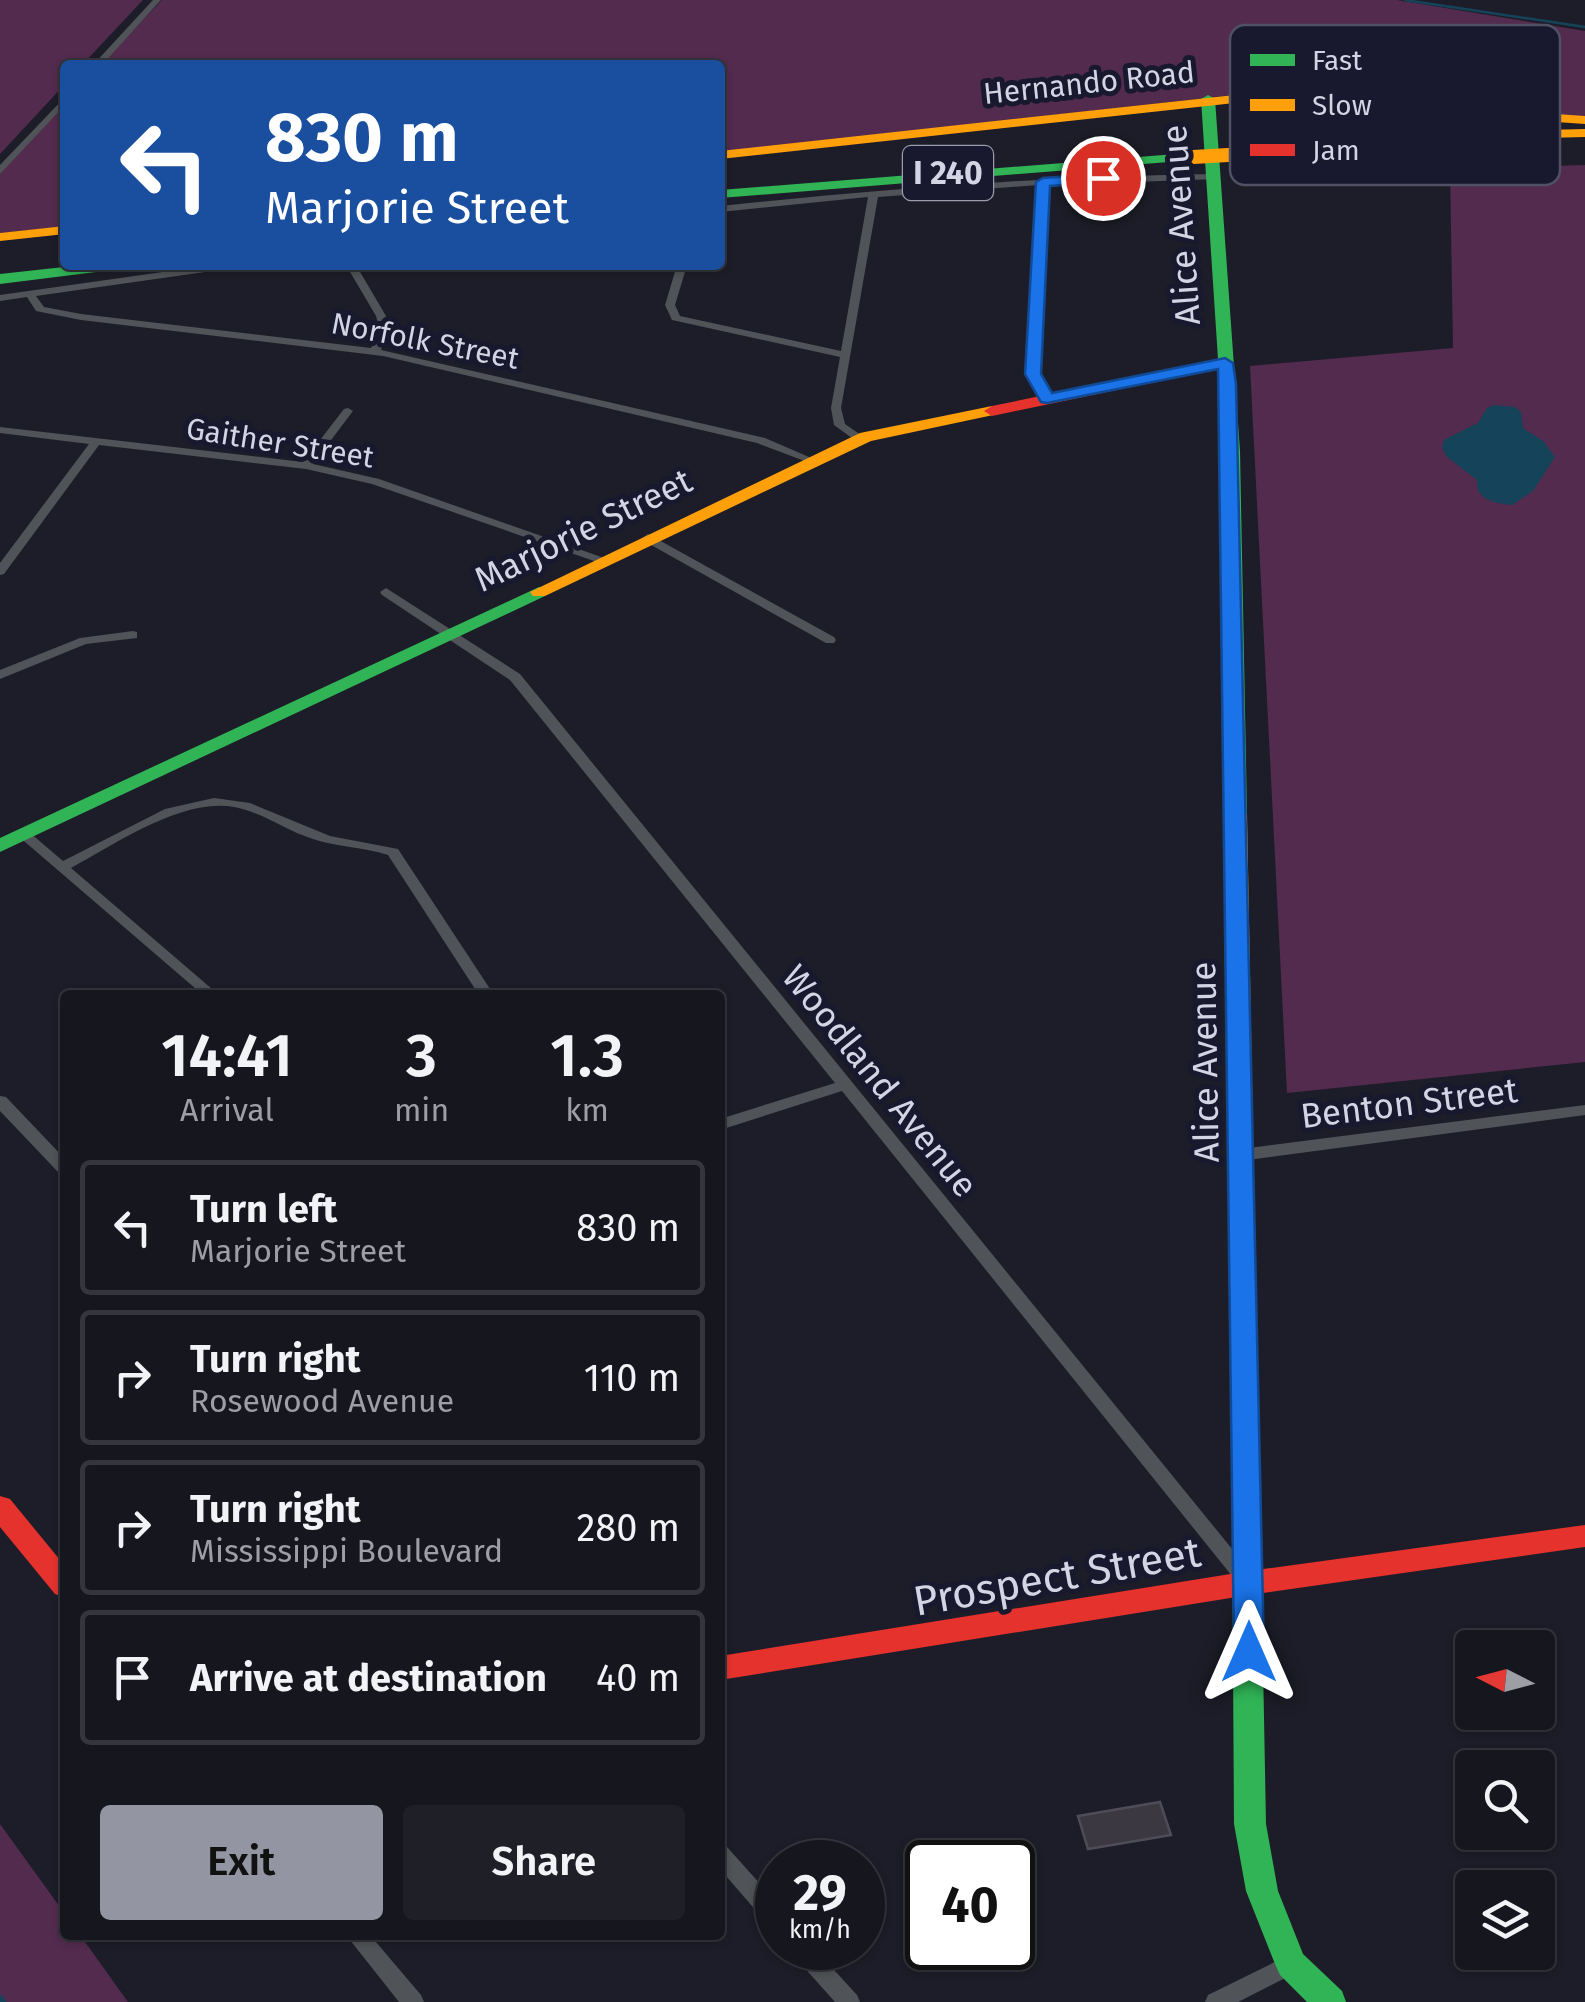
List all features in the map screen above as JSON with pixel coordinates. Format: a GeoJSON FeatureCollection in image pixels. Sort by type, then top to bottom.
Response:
{"type":"FeatureCollection","features":[{"type":"Feature","properties":{"kind":"main road","name":"Hernando Road"},"geometry":{"type":"LineString","coordinates":[[725,154],[1230,98]]}},
{"type":"Feature","properties":{"kind":"main road","name":"Alice Avenue"},"geometry":{"type":"LineString","coordinates":[[1208,99],[1232,451],[1250,1824],[1262,1890],[1290,1964],[1330,2002]]}},
{"type":"Feature","properties":{"kind":"main road","name":"Hernando Road"},"geometry":{"type":"LineString","coordinates":[[1560,118],[1585,120]]}},
{"type":"Feature","properties":{"kind":"main road","name":"I 240"},"geometry":{"type":"LineString","coordinates":[[1560,134],[1585,133]]}},
{"type":"Feature","properties":{"kind":"main road","name":"I 240"},"geometry":{"type":"LineString","coordinates":[[1560,144],[1585,144]]}},
{"type":"Feature","properties":{"kind":"main road","name":"I 240"},"geometry":{"type":"LineString","coordinates":[[725,194],[1230,149]]}},
{"type":"Feature","properties":{"kind":"main road","name":"I 240"},"geometry":{"type":"LineString","coordinates":[[725,181],[980,157],[1176,152]]}},
{"type":"Feature","properties":{"kind":"main road"},"geometry":{"type":"LineString","coordinates":[[0,237],[60,231]]}},
{"type":"Feature","properties":{"kind":"main road"},"geometry":{"type":"LineString","coordinates":[[0,264],[60,258]]}},
{"type":"Feature","properties":{"kind":"main road"},"geometry":{"type":"LineString","coordinates":[[0,279],[77,270]]}},
{"type":"Feature","properties":{"kind":"main road","name":"Marjorie Street"},"geometry":{"type":"LineString","coordinates":[[0,846],[810,460],[860,440],[1225,363]]}},
{"type":"Feature","properties":{"kind":"main road"},"geometry":{"type":"LineString","coordinates":[[0,1508],[60,1580]]}},
{"type":"Feature","properties":{"kind":"main road","name":"Prospect Street"},"geometry":{"type":"LineString","coordinates":[[725,1667],[1249,1583],[1585,1536]]}},
{"type":"Feature","properties":{"kind":"street"},"geometry":{"type":"LineString","coordinates":[[103,60],[157,0]]}},
{"type":"Feature","properties":{"kind":"street"},"geometry":{"type":"LineString","coordinates":[[0,171],[60,105]]}},
{"type":"Feature","properties":{"kind":"street"},"geometry":{"type":"LineString","coordinates":[[725,208],[874,193],[1214,176]]}},
{"type":"Feature","properties":{"kind":"street"},"geometry":{"type":"LineString","coordinates":[[1043,182],[1033,374],[1047,398]]}},
{"type":"Feature","properties":{"kind":"street"},"geometry":{"type":"LineString","coordinates":[[860,440],[836,417],[874,193]]}},
{"type":"Feature","properties":{"kind":"street"},"geometry":{"type":"LineString","coordinates":[[0,298],[198,270]]}},
{"type":"Feature","properties":{"kind":"street"},"geometry":{"type":"LineString","coordinates":[[354,270],[381,316],[385,331],[374,352]]}},
{"type":"Feature","properties":{"kind":"street"},"geometry":{"type":"LineString","coordinates":[[681,270],[670,307],[676,318],[845,355]]}},
{"type":"Feature","properties":{"kind":"street","name":"Norfolk Street"},"geometry":{"type":"LineString","coordinates":[[30,294],[40,308],[81,317],[374,352],[761,440],[810,460]]}},
{"type":"Feature","properties":{"kind":"street"},"geometry":{"type":"LineString","coordinates":[[306,466],[348,411]]}},
{"type":"Feature","properties":{"kind":"street","name":"Gaither Street"},"geometry":{"type":"LineString","coordinates":[[0,430],[306,466],[375,482],[601,559]]}},
{"type":"Feature","properties":{"kind":"street"},"geometry":{"type":"LineString","coordinates":[[0,571],[96,442]]}},
{"type":"Feature","properties":{"kind":"street"},"geometry":{"type":"LineString","coordinates":[[648,538],[830,640]]}},
{"type":"Feature","properties":{"kind":"street","name":"Woodland Avenue"},"geometry":{"type":"LineString","coordinates":[[386,592],[515,677],[1249,1583]]}},
{"type":"Feature","properties":{"kind":"street"},"geometry":{"type":"LineString","coordinates":[[0,676],[84,641],[133,635]]}},
{"type":"Feature","properties":{"kind":"street"},"geometry":{"type":"LineString","coordinates":[[64,866],[196,803],[236,803],[321,838],[394,852],[484,990]]}},
{"type":"Feature","properties":{"kind":"street"},"geometry":{"type":"LineString","coordinates":[[24,835],[206,990]]}},
{"type":"Feature","properties":{"kind":"street"},"geometry":{"type":"LineString","coordinates":[[725,1123],[844,1084]]}},
{"type":"Feature","properties":{"kind":"street"},"geometry":{"type":"LineString","coordinates":[[0,1101],[60,1164]]}},
{"type":"Feature","properties":{"kind":"street","name":"Benton Street"},"geometry":{"type":"LineString","coordinates":[[1241,1155],[1585,1110]]}},
{"type":"Feature","properties":{"kind":"street"},"geometry":{"type":"LineString","coordinates":[[725,1860],[755,1894]]}},
{"type":"Feature","properties":{"kind":"street"},"geometry":{"type":"LineString","coordinates":[[360,1940],[413,2002]]}},
{"type":"Feature","properties":{"kind":"street"},"geometry":{"type":"LineString","coordinates":[[1216,2002],[1290,1964]]}},
{"type":"Feature","properties":{"kind":"street"},"geometry":{"type":"LineString","coordinates":[[821,1970],[849,2002]]}},
{"type":"Feature","properties":{"kind":"shaded area"},"geometry":{"type":"Polygon","coordinates":[[[0,0],[143,0],[87,60],[60,60],[60,89],[0,154],[0,0]]]}},
{"type":"Feature","properties":{"kind":"shaded area"},"geometry":{"type":"Polygon","coordinates":[[[162,0],[1397,0],[1549,25],[1230,25],[1230,95],[725,152],[725,60],[105,60],[162,0]]]}},
{"type":"Feature","properties":{"kind":"shaded area"},"geometry":{"type":"Polygon","coordinates":[[[1560,27],[1585,31],[1585,117],[1560,115],[1560,27]]]}},
{"type":"Feature","properties":{"kind":"shaded area"},"geometry":{"type":"Polygon","coordinates":[[[60,107],[60,227],[0,233],[0,171],[60,107]]]}},
{"type":"Feature","properties":{"kind":"shaded area"},"geometry":{"type":"Polygon","coordinates":[[[1585,165],[1585,1062],[1287,1093],[1250,366],[1453,348],[1450,185],[1560,185],[1560,166],[1585,165]]]}},
{"type":"Feature","properties":{"kind":"shaded area"},"geometry":{"type":"Polygon","coordinates":[[[0,1824],[60,1907],[60,1940],[84,1940],[128,2002],[0,2002],[0,1824]]]}},
{"type":"Feature","properties":{"kind":"water"},"geometry":{"type":"Polygon","coordinates":[[[1515,407],[1521,412],[1523,428],[1543,441],[1555,457],[1533,491],[1512,505],[1483,496],[1477,480],[1446,456],[1442,447],[1444,440],[1478,423],[1487,408],[1515,407]]]}},
{"type":"Feature","properties":{"kind":"building"},"geometry":{"type":"Polygon","coordinates":[[[1160,1802],[1171,1835],[1088,1849],[1078,1816],[1160,1802]]]}},
{"type":"Feature","properties":{"kind":"waterway"},"geometry":{"type":"LineString","coordinates":[[1405,0],[1585,27]]}},
{"type":"Feature","properties":{"kind":"waterway"},"geometry":{"type":"LineString","coordinates":[[0,1998],[3,2002]]}},
{"type":"Feature","properties":{"kind":"traffic: fast"},"geometry":{"type":"LineString","coordinates":[[1208,99],[1232,451],[1237,814]]}},
{"type":"Feature","properties":{"kind":"traffic: fast"},"geometry":{"type":"LineString","coordinates":[[725,194],[1176,158]]}},
{"type":"Feature","properties":{"kind":"traffic: fast"},"geometry":{"type":"LineString","coordinates":[[0,279],[77,270]]}},
{"type":"Feature","properties":{"kind":"traffic: fast"},"geometry":{"type":"LineString","coordinates":[[0,846],[539,592]]}},
{"type":"Feature","properties":{"kind":"traffic: fast"},"geometry":{"type":"LineString","coordinates":[[1246,1504],[1250,1824],[1262,1891],[1291,1964],[1330,2002]]}},
{"type":"Feature","properties":{"kind":"traffic: slow"},"geometry":{"type":"LineString","coordinates":[[725,154],[1230,100]]}},
{"type":"Feature","properties":{"kind":"traffic: slow"},"geometry":{"type":"LineString","coordinates":[[1560,118],[1585,120]]}},
{"type":"Feature","properties":{"kind":"traffic: slow"},"geometry":{"type":"LineString","coordinates":[[1560,134],[1585,133]]}},
{"type":"Feature","properties":{"kind":"traffic: slow"},"geometry":{"type":"LineString","coordinates":[[1176,158],[1230,155]]}},
{"type":"Feature","properties":{"kind":"traffic: slow"},"geometry":{"type":"LineString","coordinates":[[0,237],[60,231]]}},
{"type":"Feature","properties":{"kind":"traffic: slow"},"geometry":{"type":"LineString","coordinates":[[539,592],[866,437],[992,411]]}},
{"type":"Feature","properties":{"kind":"traffic: slow"},"geometry":{"type":"LineString","coordinates":[[1237,814],[1246,1504]]}},
{"type":"Feature","properties":{"kind":"traffic: jam"},"geometry":{"type":"LineString","coordinates":[[992,411],[1225,363]]}},
{"type":"Feature","properties":{"kind":"traffic: jam"},"geometry":{"type":"LineString","coordinates":[[0,1507],[60,1580]]}},
{"type":"Feature","properties":{"kind":"traffic: jam"},"geometry":{"type":"LineString","coordinates":[[725,1667],[1249,1583],[1585,1536]]}},
{"type":"Feature","properties":{"kind":"route"},"geometry":{"type":"LineString","coordinates":[[1103,178],[1043,182],[1033,374],[1047,398],[1225,363],[1228,384],[1249,1652]]}}]}
